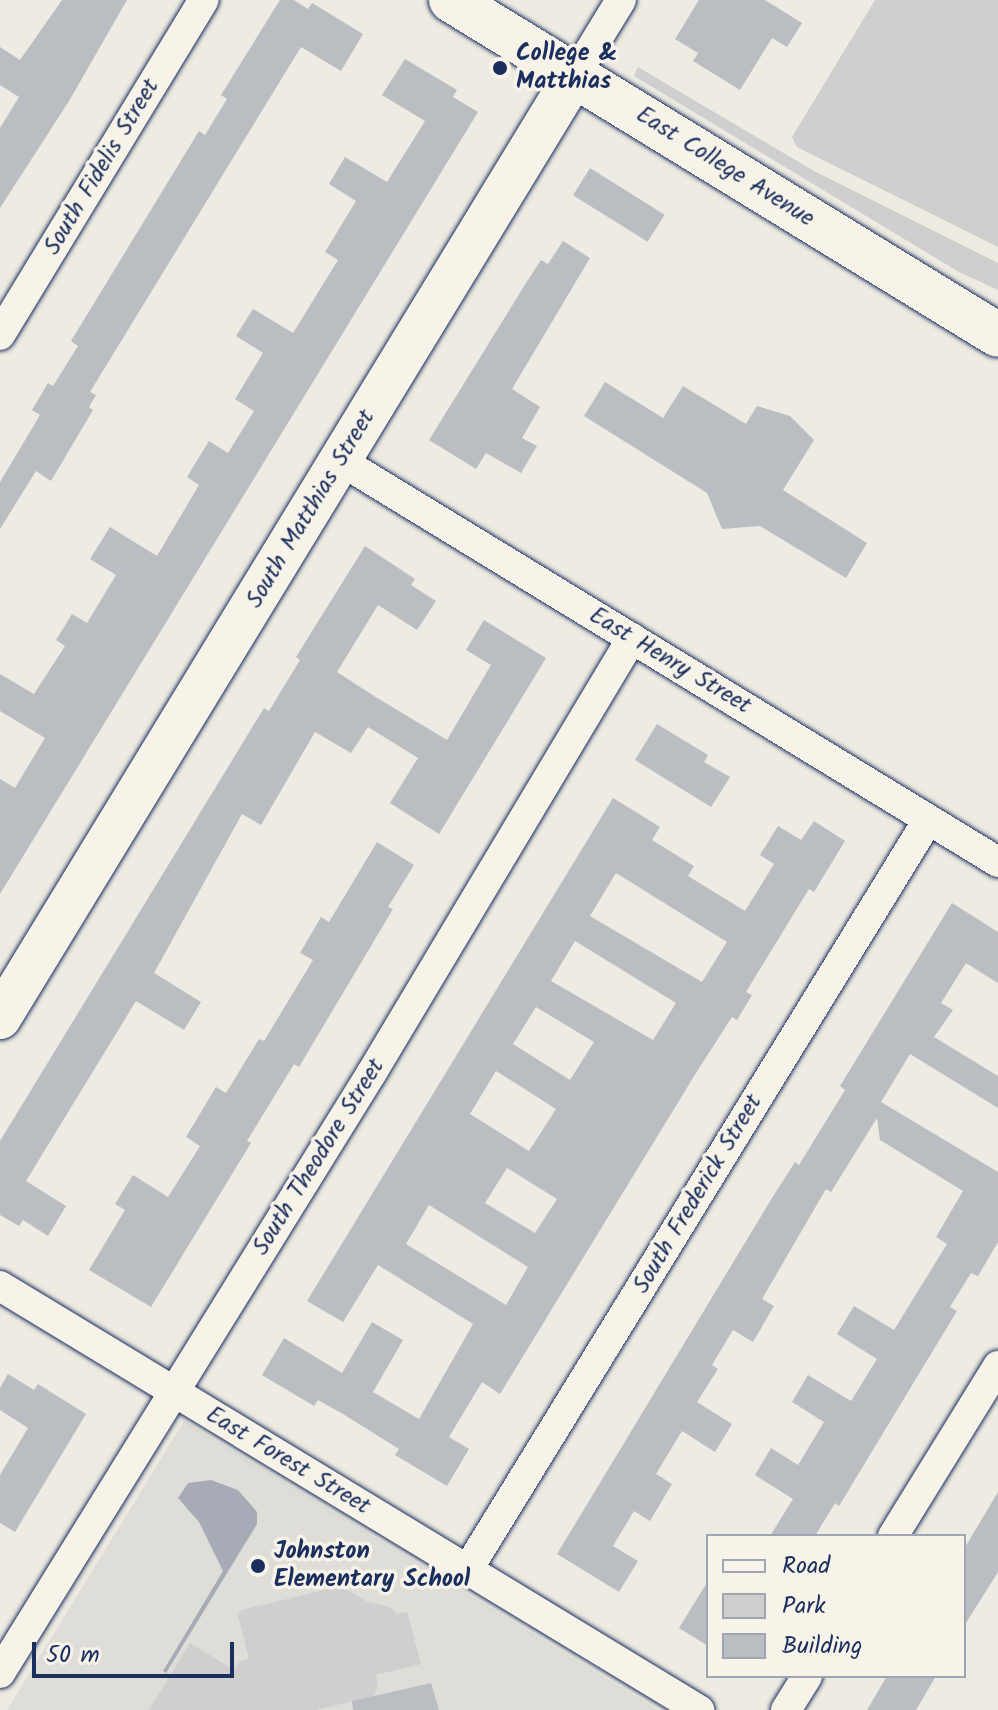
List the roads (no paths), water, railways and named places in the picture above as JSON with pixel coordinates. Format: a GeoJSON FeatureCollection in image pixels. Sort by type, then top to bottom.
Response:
{"type":"FeatureCollection","features":[{"type":"Feature","properties":{"kind":"main road","name":"East College Avenue"},"geometry":{"type":"LineString","coordinates":[[451,0],[998,335]]}},
{"type":"Feature","properties":{"kind":"street","name":"South Fidelis Street"},"geometry":{"type":"LineString","coordinates":[[0,335],[204,0]]}},
{"type":"Feature","properties":{"kind":"street","name":"South Matthias Street"},"geometry":{"type":"LineString","coordinates":[[0,1018],[621,0]]}},
{"type":"Feature","properties":{"kind":"street","name":"East Henry Street"},"geometry":{"type":"LineString","coordinates":[[341,461],[998,862]]}},
{"type":"Feature","properties":{"kind":"street","name":"South Theodore Street"},"geometry":{"type":"LineString","coordinates":[[0,1673],[371,1074],[632,638]]}},
{"type":"Feature","properties":{"kind":"street","name":"South Frederick Street"},"geometry":{"type":"LineString","coordinates":[[468,1569],[928,820]]}},
{"type":"Feature","properties":{"kind":"street","name":"East Forest Street"},"geometry":{"type":"LineString","coordinates":[[0,1286],[699,1710]]}},
{"type":"Feature","properties":{"kind":"street"},"geometry":{"type":"LineString","coordinates":[[894,1534],[998,1366]]}},
{"type":"Feature","properties":{"kind":"street"},"geometry":{"type":"LineString","coordinates":[[786,1710],[806,1678]]}},
{"type":"Feature","properties":{"kind":"place","name":"College & Matthias"},"geometry":{"type":"Point","coordinates":[500,68]}},
{"type":"Feature","properties":{"kind":"place","name":"Johnston Elementary School"},"geometry":{"type":"Point","coordinates":[258,1566]}}]}
